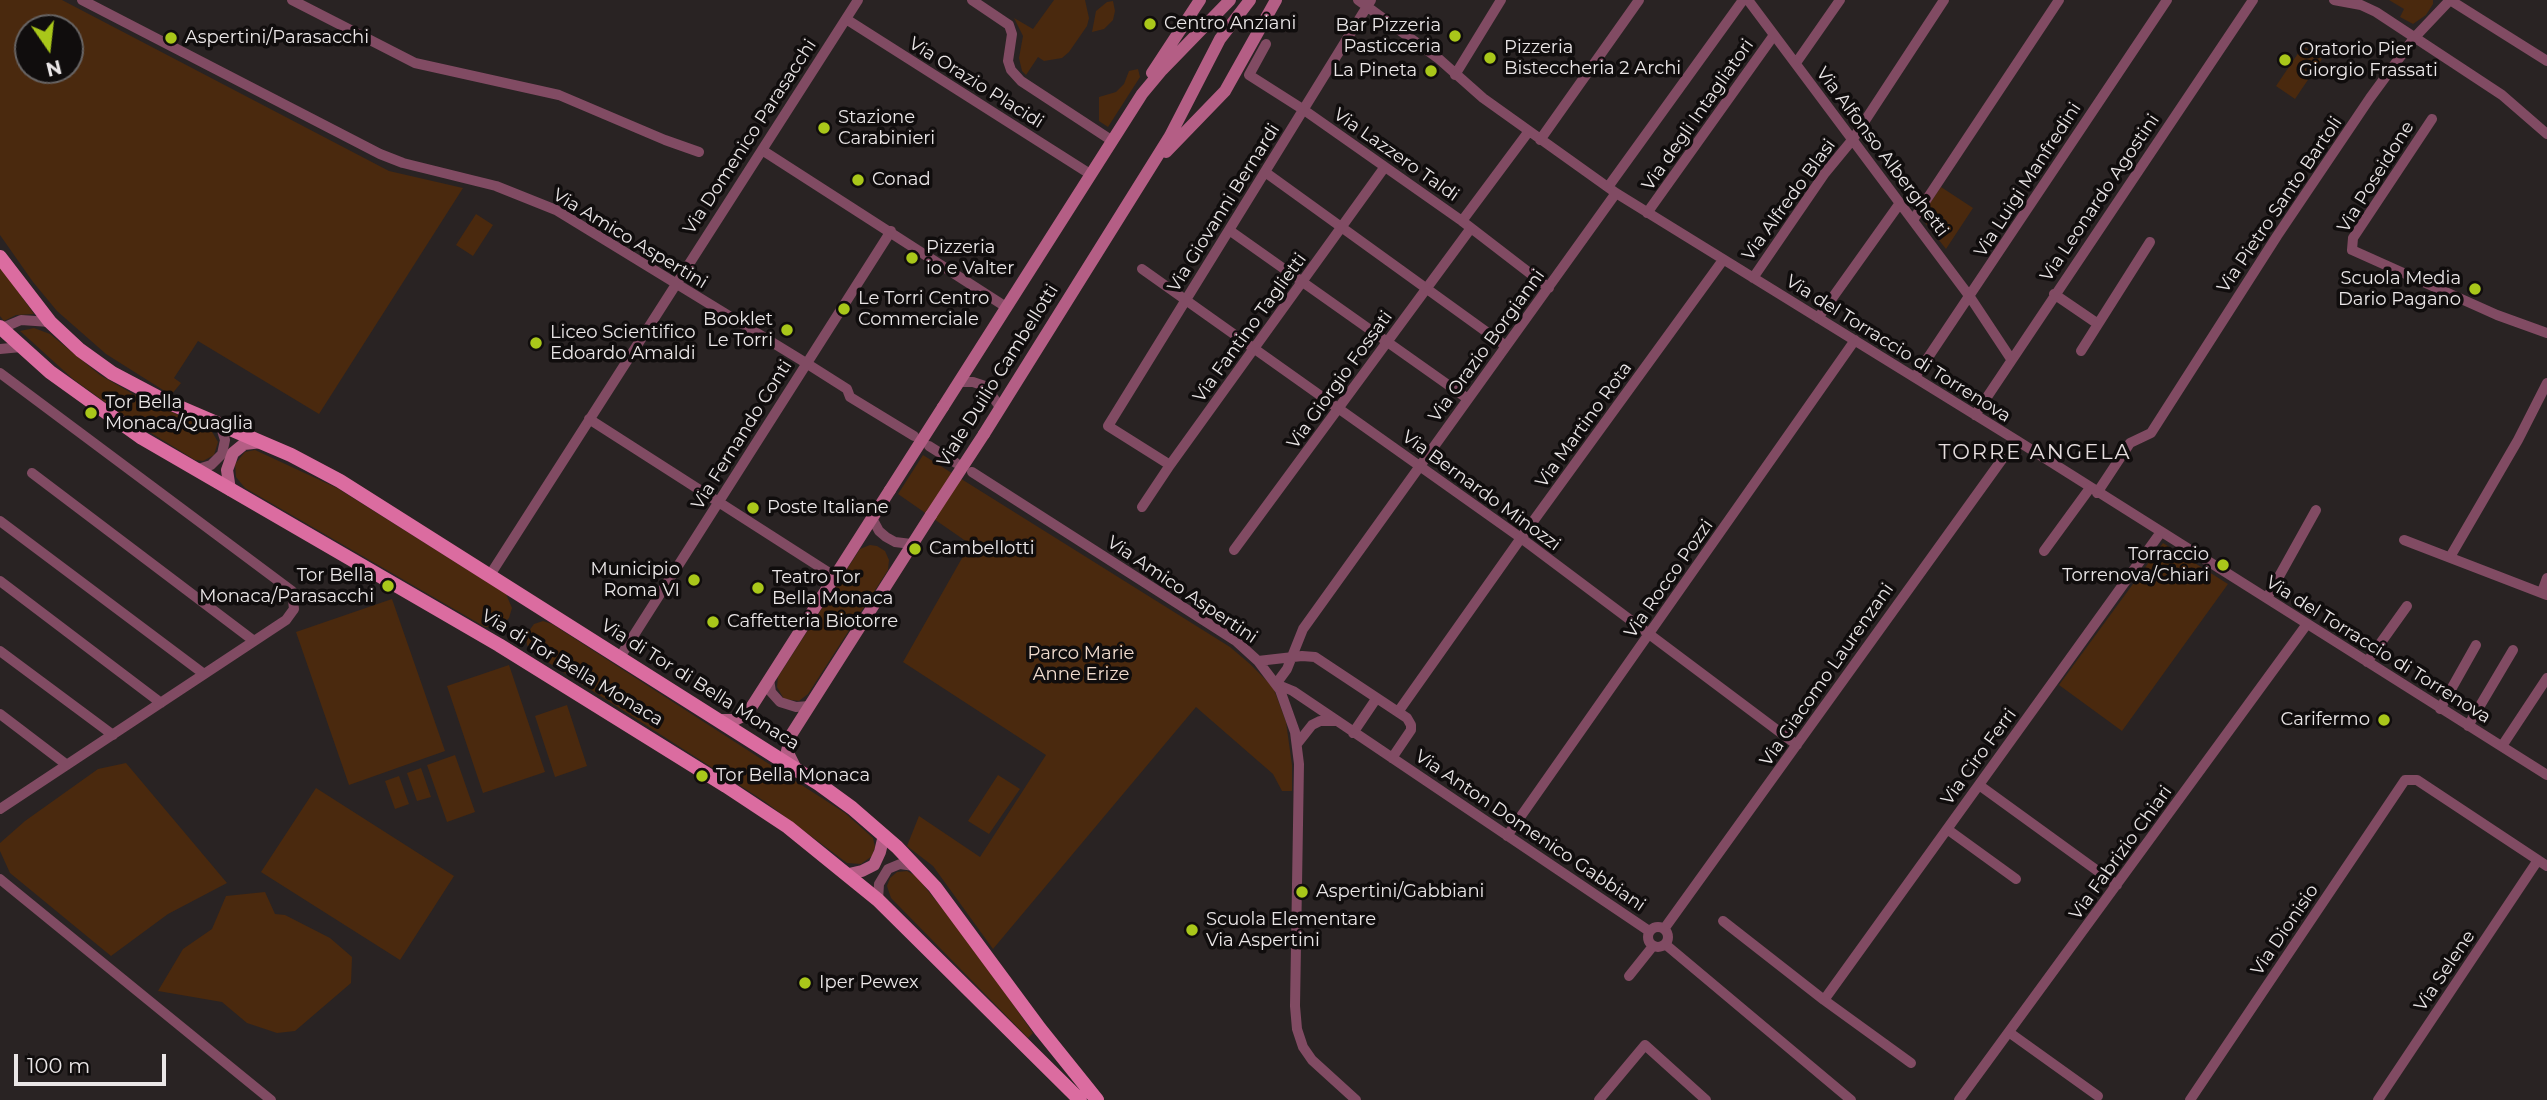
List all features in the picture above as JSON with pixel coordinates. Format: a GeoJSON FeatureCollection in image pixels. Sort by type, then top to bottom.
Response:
{"type":"FeatureCollection","features":[{"type":"Feature","properties":{"kind":"main road"},"geometry":{"type":"LineString","coordinates":[[1142,94],[1155,68],[1200,0]]}},
{"type":"Feature","properties":{"kind":"main road","name":"Viale Duilio Cambellotti"},"geometry":{"type":"LineString","coordinates":[[719,720],[744,717],[1142,94],[1230,0]]}},
{"type":"Feature","properties":{"kind":"main road","name":"Viale Duilio Cambellotti"},"geometry":{"type":"LineString","coordinates":[[796,770],[786,745],[790,735],[984,434],[1177,124],[1212,52],[1231,22],[1250,0]]}},
{"type":"Feature","properties":{"kind":"main road"},"geometry":{"type":"LineString","coordinates":[[1151,167],[1225,91],[1276,0]]}},
{"type":"Feature","properties":{"kind":"main road","name":"Via di Tor di Bella Monaca"},"geometry":{"type":"LineString","coordinates":[[0,257],[50,322],[80,350],[113,373],[165,401],[262,442],[340,481],[719,720],[842,801],[918,867],[958,916],[1040,1030],[1097,1100]]}},
{"type":"Feature","properties":{"kind":"main road","name":"Via di Tor Bella Monaca"},"geometry":{"type":"LineString","coordinates":[[0,328],[102,411],[195,470],[488,639],[688,761],[788,827],[878,900],[1080,1100]]}},
{"type":"Feature","properties":{"kind":"main road"},"geometry":{"type":"LineString","coordinates":[[230,490],[227,470],[233,453],[244,444],[262,442]]}},
{"type":"Feature","properties":{"kind":"main road"},"geometry":{"type":"LineString","coordinates":[[849,874],[874,864],[884,835]]}},
{"type":"Feature","properties":{"kind":"street","name":"Via Amico Aspertini"},"geometry":{"type":"LineString","coordinates":[[82,0],[380,154],[403,163],[496,186],[553,208],[806,363],[847,389],[850,397],[914,436]]}},
{"type":"Feature","properties":{"kind":"street"},"geometry":{"type":"LineString","coordinates":[[292,0],[402,58],[428,67],[559,95],[699,152]]}},
{"type":"Feature","properties":{"kind":"street","name":"Via Domenico Parasacchi"},"geometry":{"type":"LineString","coordinates":[[490,575],[858,0]]}},
{"type":"Feature","properties":{"kind":"street"},"geometry":{"type":"LineString","coordinates":[[972,0],[1009,25],[1012,34],[1008,61],[1021,81],[1111,140]]}},
{"type":"Feature","properties":{"kind":"street"},"geometry":{"type":"LineString","coordinates":[[1455,75],[1501,0]]}},
{"type":"Feature","properties":{"kind":"street"},"geometry":{"type":"LineString","coordinates":[[1539,140],[1639,0]]}},
{"type":"Feature","properties":{"kind":"street","name":"Via Alfonso Alberghetti"},"geometry":{"type":"LineString","coordinates":[[1746,0],[1970,297],[2011,359]]}},
{"type":"Feature","properties":{"kind":"street","name":"Via Orazio Borgianni"},"geometry":{"type":"LineString","coordinates":[[1276,684],[1303,629],[1549,288],[1612,190],[1746,0]]}},
{"type":"Feature","properties":{"kind":"street"},"geometry":{"type":"LineString","coordinates":[[1796,63],[1840,0]]}},
{"type":"Feature","properties":{"kind":"street","name":"Via Alfredo Blasi"},"geometry":{"type":"LineString","coordinates":[[1753,278],[1825,173],[1853,139],[1944,0]]}},
{"type":"Feature","properties":{"kind":"street"},"geometry":{"type":"LineString","coordinates":[[1913,220],[2059,0]]}},
{"type":"Feature","properties":{"kind":"street","name":"Via Luigi Manfredini"},"geometry":{"type":"LineString","coordinates":[[1915,377],[2167,0]]}},
{"type":"Feature","properties":{"kind":"street","name":"Via Leonardo Agostini"},"geometry":{"type":"LineString","coordinates":[[1976,415],[2054,294],[2253,0]]}},
{"type":"Feature","properties":{"kind":"street"},"geometry":{"type":"LineString","coordinates":[[2334,0],[2368,8],[2502,95],[2547,134]]}},
{"type":"Feature","properties":{"kind":"street"},"geometry":{"type":"LineString","coordinates":[[2450,0],[2547,61]]}},
{"type":"Feature","properties":{"kind":"street","name":"Via Pietro Santo Bartoli"},"geometry":{"type":"LineString","coordinates":[[2044,551],[2130,443],[2148,436],[2370,98],[2414,38],[2450,0]]}},
{"type":"Feature","properties":{"kind":"street","name":"Via del Torraccio di Torrenova"},"geometry":{"type":"LineString","coordinates":[[1366,2],[1485,100],[1647,213],[1976,415],[2547,775]]}},
{"type":"Feature","properties":{"kind":"street","name":"Via Giovanni Bernardi"},"geometry":{"type":"LineString","coordinates":[[1170,465],[1108,426],[1304,110],[1366,2]]}},
{"type":"Feature","properties":{"kind":"street","name":"Via Orazio Placidi"},"geometry":{"type":"LineString","coordinates":[[846,19],[1090,174]]}},
{"type":"Feature","properties":{"kind":"street","name":"Via degli Intagliatori"},"geometry":{"type":"LineString","coordinates":[[1647,213],[1774,35]]}},
{"type":"Feature","properties":{"kind":"street","name":"Via Lazzero Taldi"},"geometry":{"type":"LineString","coordinates":[[1266,44],[1250,75],[1462,221],[1549,288]]}},
{"type":"Feature","properties":{"kind":"street","name":"Via Poseidone"},"geometry":{"type":"LineString","coordinates":[[2432,120],[2353,238],[2352,250],[2497,315],[2547,333]]}},
{"type":"Feature","properties":{"kind":"street"},"geometry":{"type":"LineString","coordinates":[[1462,221],[1529,131]]}},
{"type":"Feature","properties":{"kind":"street"},"geometry":{"type":"LineString","coordinates":[[762,150],[1006,307]]}},
{"type":"Feature","properties":{"kind":"street","name":"Via Fantino Taglietti"},"geometry":{"type":"LineString","coordinates":[[1142,507],[1384,168]]}},
{"type":"Feature","properties":{"kind":"street"},"geometry":{"type":"LineString","coordinates":[[1265,172],[1506,345]]}},
{"type":"Feature","properties":{"kind":"street"},"geometry":{"type":"LineString","coordinates":[[1818,318],[1900,204]]}},
{"type":"Feature","properties":{"kind":"street","name":"Via Giorgio Fossati"},"geometry":{"type":"LineString","coordinates":[[1234,550],[1471,228]]}},
{"type":"Feature","properties":{"kind":"street"},"geometry":{"type":"LineString","coordinates":[[1229,230],[1468,399]]}},
{"type":"Feature","properties":{"kind":"street","name":"Via Fernando Conti"},"geometry":{"type":"LineString","coordinates":[[620,657],[891,231]]}},
{"type":"Feature","properties":{"kind":"street"},"geometry":{"type":"LineString","coordinates":[[2081,351],[2150,243]]}},
{"type":"Feature","properties":{"kind":"street","name":"Via Martino Rota"},"geometry":{"type":"LineString","coordinates":[[1398,712],[1723,260]]}},
{"type":"Feature","properties":{"kind":"street","name":"Via Bernardo Minozzi"},"geometry":{"type":"LineString","coordinates":[[1142,269],[1521,538],[1797,745]]}},
{"type":"Feature","properties":{"kind":"street"},"geometry":{"type":"LineString","coordinates":[[2054,294],[2098,324]]}},
{"type":"Feature","properties":{"kind":"street"},"geometry":{"type":"LineString","coordinates":[[0,328],[22,320],[50,322]]}},
{"type":"Feature","properties":{"kind":"street","name":"Via Rocco Pozzi"},"geometry":{"type":"LineString","coordinates":[[1507,836],[1855,340]]}},
{"type":"Feature","properties":{"kind":"street"},"geometry":{"type":"LineString","coordinates":[[0,349],[21,347]]}},
{"type":"Feature","properties":{"kind":"street"},"geometry":{"type":"LineString","coordinates":[[0,373],[292,591],[294,609],[286,620],[0,809]]}},
{"type":"Feature","properties":{"kind":"street"},"geometry":{"type":"LineString","coordinates":[[960,382],[973,382],[985,387],[1000,407]]}},
{"type":"Feature","properties":{"kind":"street"},"geometry":{"type":"LineString","coordinates":[[2450,557],[2518,440],[2547,383]]}},
{"type":"Feature","properties":{"kind":"street"},"geometry":{"type":"LineString","coordinates":[[589,419],[834,576]]}},
{"type":"Feature","properties":{"kind":"street"},"geometry":{"type":"LineString","coordinates":[[195,470],[211,465],[222,454],[225,440],[219,424]]}},
{"type":"Feature","properties":{"kind":"street","name":"Via Giacomo Laurenzani"},"geometry":{"type":"LineString","coordinates":[[1664,929],[2016,440]]}},
{"type":"Feature","properties":{"kind":"street"},"geometry":{"type":"LineString","coordinates":[[929,446],[957,463]]}},
{"type":"Feature","properties":{"kind":"street","name":"Via Amico Aspertini"},"geometry":{"type":"LineString","coordinates":[[972,472],[1236,641],[1258,661],[1276,684],[1289,712],[1297,744],[1296,1023],[1300,1040],[1309,1057],[1356,1100]]}},
{"type":"Feature","properties":{"kind":"street"},"geometry":{"type":"LineString","coordinates":[[32,473],[254,641]]}},
{"type":"Feature","properties":{"kind":"street"},"geometry":{"type":"LineString","coordinates":[[2267,598],[2316,510]]}},
{"type":"Feature","properties":{"kind":"street"},"geometry":{"type":"LineString","coordinates":[[872,518],[875,526],[886,537],[895,542],[911,544]]}},
{"type":"Feature","properties":{"kind":"street"},"geometry":{"type":"LineString","coordinates":[[0,521],[204,674]]}},
{"type":"Feature","properties":{"kind":"street","name":"Via Ciro Ferri"},"geometry":{"type":"LineString","coordinates":[[1824,1000],[2161,532]]}},
{"type":"Feature","properties":{"kind":"street"},"geometry":{"type":"LineString","coordinates":[[2404,540],[2544,594],[2547,578]]}},
{"type":"Feature","properties":{"kind":"street"},"geometry":{"type":"LineString","coordinates":[[0,581],[161,703]]}},
{"type":"Feature","properties":{"kind":"street"},"geometry":{"type":"LineString","coordinates":[[2367,662],[2407,606]]}},
{"type":"Feature","properties":{"kind":"street","name":"Via Fabrizio Chiari"},"geometry":{"type":"LineString","coordinates":[[1959,1100],[2307,624]]}},
{"type":"Feature","properties":{"kind":"street"},"geometry":{"type":"LineString","coordinates":[[2440,709],[2476,645]]}},
{"type":"Feature","properties":{"kind":"street"},"geometry":{"type":"LineString","coordinates":[[2468,726],[2513,650]]}},
{"type":"Feature","properties":{"kind":"street"},"geometry":{"type":"LineString","coordinates":[[0,651],[113,735]]}},
{"type":"Feature","properties":{"kind":"street"},"geometry":{"type":"LineString","coordinates":[[1258,661],[1315,657],[1398,712]]}},
{"type":"Feature","properties":{"kind":"street"},"geometry":{"type":"LineString","coordinates":[[2502,746],[2547,678]]}},
{"type":"Feature","properties":{"kind":"street"},"geometry":{"type":"LineString","coordinates":[[769,679],[771,692],[780,702],[796,707],[810,706]]}},
{"type":"Feature","properties":{"kind":"street","name":"Via Anton Domenico Gabbiani"},"geometry":{"type":"LineString","coordinates":[[1276,684],[1289,688],[1649,931]]}},
{"type":"Feature","properties":{"kind":"street"},"geometry":{"type":"LineString","coordinates":[[1353,733],[1376,699]]}},
{"type":"Feature","properties":{"kind":"street","name":"Via Anton Domenico Gabbiani"},"geometry":{"type":"LineString","coordinates":[[1392,758],[1411,728],[1410,722],[1398,712]]}},
{"type":"Feature","properties":{"kind":"street"},"geometry":{"type":"LineString","coordinates":[[0,714],[67,765]]}},
{"type":"Feature","properties":{"kind":"street"},"geometry":{"type":"LineString","coordinates":[[1297,744],[1312,725],[1320,721],[1336,721]]}},
{"type":"Feature","properties":{"kind":"street","name":"Via Dionisio"},"geometry":{"type":"LineString","coordinates":[[2190,1100],[2400,784],[2408,779],[2417,780],[2542,863]]}},
{"type":"Feature","properties":{"kind":"street"},"geometry":{"type":"LineString","coordinates":[[1979,785],[2117,885]]}},
{"type":"Feature","properties":{"kind":"street"},"geometry":{"type":"LineString","coordinates":[[1947,829],[2016,879]]}},
{"type":"Feature","properties":{"kind":"street","name":"Via Selene"},"geometry":{"type":"LineString","coordinates":[[2378,1100],[2542,863]]}},
{"type":"Feature","properties":{"kind":"street"},"geometry":{"type":"LineString","coordinates":[[878,900],[882,878],[891,867],[904,864],[918,867]]}},
{"type":"Feature","properties":{"kind":"street"},"geometry":{"type":"LineString","coordinates":[[0,879],[271,1100]]}},
{"type":"Feature","properties":{"kind":"street"},"geometry":{"type":"LineString","coordinates":[[1723,921],[1824,1000],[1911,1063]]}},
{"type":"Feature","properties":{"kind":"street"},"geometry":{"type":"LineString","coordinates":[[1653,946],[1648,941],[1649,931],[1658,926],[1664,929],[1668,938],[1665,944]]}},
{"type":"Feature","properties":{"kind":"street"},"geometry":{"type":"LineString","coordinates":[[1629,976],[1653,946],[1665,944],[1851,1100]]}},
{"type":"Feature","properties":{"kind":"street"},"geometry":{"type":"LineString","coordinates":[[2010,1033],[2098,1096]]}},
{"type":"Feature","properties":{"kind":"street"},"geometry":{"type":"LineString","coordinates":[[1599,1100],[1645,1045],[1706,1100]]}},
{"type":"Feature","properties":{"kind":"green space"},"geometry":{"type":"Polygon","coordinates":[[[0,0],[62,0],[389,171],[463,188],[319,414],[198,341],[174,378],[181,383],[171,395],[106,354],[57,311],[0,235],[0,0]]]}},
{"type":"Feature","properties":{"kind":"green space"},"geometry":{"type":"Polygon","coordinates":[[[1054,0],[1085,0],[1089,18],[1087,26],[1062,58],[1044,61],[1038,57],[1026,75],[1022,71],[1019,58],[1023,36],[1014,18],[1033,29],[1054,0]]]}},
{"type":"Feature","properties":{"kind":"green space"},"geometry":{"type":"Polygon","coordinates":[[[2389,0],[2433,0],[2433,4],[2426,15],[2413,24],[2400,17],[2404,9],[2389,0]]]}},
{"type":"Feature","properties":{"kind":"green space"},"geometry":{"type":"Polygon","coordinates":[[[1113,1],[1113,20],[1104,29],[1092,32],[1096,11],[1107,2],[1113,1]]]}},
{"type":"Feature","properties":{"kind":"green space"},"geometry":{"type":"Polygon","coordinates":[[[2303,46],[2322,59],[2295,99],[2276,86],[2303,46]]]}},
{"type":"Feature","properties":{"kind":"green space"},"geometry":{"type":"Polygon","coordinates":[[[1138,69],[1140,77],[1108,127],[1099,121],[1099,97],[1116,92],[1124,84],[1129,71],[1138,69]]]}},
{"type":"Feature","properties":{"kind":"green space"},"geometry":{"type":"Polygon","coordinates":[[[1941,187],[1973,208],[1946,249],[1923,220],[1924,212],[1941,187]]]}},
{"type":"Feature","properties":{"kind":"green space"},"geometry":{"type":"Polygon","coordinates":[[[476,214],[493,225],[473,256],[456,245],[476,214]]]}},
{"type":"Feature","properties":{"kind":"green space"},"geometry":{"type":"Polygon","coordinates":[[[0,266],[34,314],[16,315],[4,321],[0,316],[0,266]]]}},
{"type":"Feature","properties":{"kind":"green space"},"geometry":{"type":"Polygon","coordinates":[[[34,328],[50,334],[100,375],[133,394],[211,430],[218,442],[214,455],[203,461],[195,460],[130,420],[73,379],[20,331],[34,328]]]}},
{"type":"Feature","properties":{"kind":"green space"},"geometry":{"type":"Polygon","coordinates":[[[255,450],[337,488],[506,594],[512,608],[509,618],[501,626],[485,627],[245,488],[236,477],[235,464],[245,452],[255,450]]]}},
{"type":"Feature","properties":{"kind":"green space","name":"Parco Marie Anne Erize"},"geometry":{"type":"Polygon","coordinates":[[[923,455],[1230,647],[1250,664],[1273,687],[1286,722],[1292,765],[1292,791],[1282,791],[1273,774],[1196,707],[993,949],[933,866],[907,846],[919,816],[980,857],[1046,755],[903,662],[970,544],[898,494],[923,455]]]}},
{"type":"Feature","properties":{"kind":"green space"},"geometry":{"type":"Polygon","coordinates":[[[2163,543],[2228,584],[2122,731],[2059,685],[2163,543]]]}},
{"type":"Feature","properties":{"kind":"green space"},"geometry":{"type":"Polygon","coordinates":[[[870,545],[885,551],[889,560],[888,570],[808,694],[799,701],[784,699],[777,687],[778,677],[860,549],[870,545]]]}},
{"type":"Feature","properties":{"kind":"green space"},"geometry":{"type":"Polygon","coordinates":[[[392,599],[445,751],[349,785],[296,632],[392,599]]]}},
{"type":"Feature","properties":{"kind":"green space"},"geometry":{"type":"Polygon","coordinates":[[[543,621],[552,624],[845,813],[873,838],[875,847],[872,856],[861,864],[847,863],[764,801],[532,652],[527,645],[526,635],[534,624],[543,621]]]}},
{"type":"Feature","properties":{"kind":"green space"},"geometry":{"type":"Polygon","coordinates":[[[509,665],[545,772],[483,793],[447,686],[509,665]]]}},
{"type":"Feature","properties":{"kind":"green space"},"geometry":{"type":"Polygon","coordinates":[[[567,705],[587,766],[555,777],[535,716],[567,705]]]}},
{"type":"Feature","properties":{"kind":"green space"},"geometry":{"type":"Polygon","coordinates":[[[455,755],[475,812],[447,822],[427,765],[455,755]]]}},
{"type":"Feature","properties":{"kind":"green space"},"geometry":{"type":"Polygon","coordinates":[[[126,763],[227,883],[168,914],[111,956],[10,873],[0,851],[0,843],[25,821],[98,769],[126,763]]]}},
{"type":"Feature","properties":{"kind":"green space"},"geometry":{"type":"Polygon","coordinates":[[[421,768],[431,797],[417,801],[407,773],[421,768]]]}},
{"type":"Feature","properties":{"kind":"green space"},"geometry":{"type":"Polygon","coordinates":[[[998,775],[1020,789],[989,834],[968,821],[998,775]]]}},
{"type":"Feature","properties":{"kind":"green space"},"geometry":{"type":"Polygon","coordinates":[[[399,776],[409,804],[395,809],[385,781],[399,776]]]}},
{"type":"Feature","properties":{"kind":"green space"},"geometry":{"type":"Polygon","coordinates":[[[316,788],[454,876],[400,960],[261,872],[316,788]]]}},
{"type":"Feature","properties":{"kind":"green space"},"geometry":{"type":"Polygon","coordinates":[[[907,871],[916,876],[972,945],[1033,1033],[1028,1038],[891,898],[887,886],[890,878],[897,872],[907,871]]]}},
{"type":"Feature","properties":{"kind":"green space"},"geometry":{"type":"Polygon","coordinates":[[[265,892],[275,914],[285,915],[330,938],[352,957],[351,983],[295,1031],[277,1033],[247,1023],[222,1002],[158,991],[183,949],[212,929],[226,896],[265,892]]]}},
{"type":"Feature","properties":{"kind":"place","name":"Centro Anziani"},"geometry":{"type":"Point","coordinates":[1150,24]}},
{"type":"Feature","properties":{"kind":"place","name":"Bar Pizzeria Pasticceria"},"geometry":{"type":"Point","coordinates":[1455,36]}},
{"type":"Feature","properties":{"kind":"place","name":"Aspertini/Parasacchi"},"geometry":{"type":"Point","coordinates":[171,38]}},
{"type":"Feature","properties":{"kind":"place","name":"Pizzeria Bisteccheria 2 Archi"},"geometry":{"type":"Point","coordinates":[1490,58]}},
{"type":"Feature","properties":{"kind":"place","name":"Oratorio Pier Giorgio Frassati"},"geometry":{"type":"Point","coordinates":[2285,60]}},
{"type":"Feature","properties":{"kind":"place","name":"La Pineta"},"geometry":{"type":"Point","coordinates":[1431,71]}},
{"type":"Feature","properties":{"kind":"place","name":"Stazione Carabinieri"},"geometry":{"type":"Point","coordinates":[824,128]}},
{"type":"Feature","properties":{"kind":"place","name":"Conad"},"geometry":{"type":"Point","coordinates":[858,180]}},
{"type":"Feature","properties":{"kind":"place","name":"Pizzeria io e Valter"},"geometry":{"type":"Point","coordinates":[912,258]}},
{"type":"Feature","properties":{"kind":"place","name":"Scuola Media Dario Pagano"},"geometry":{"type":"Point","coordinates":[2475,289]}},
{"type":"Feature","properties":{"kind":"place","name":"Le Torri Centro Commerciale"},"geometry":{"type":"Point","coordinates":[844,309]}},
{"type":"Feature","properties":{"kind":"place","name":"Booklet Le Torri"},"geometry":{"type":"Point","coordinates":[787,330]}},
{"type":"Feature","properties":{"kind":"place","name":"Liceo Scientifico Edoardo Amaldi"},"geometry":{"type":"Point","coordinates":[536,343]}},
{"type":"Feature","properties":{"kind":"place","name":"Tor Bella Monaca/Quaglia"},"geometry":{"type":"Point","coordinates":[91,413]}},
{"type":"Feature","properties":{"kind":"place","name":"Poste Italiane"},"geometry":{"type":"Point","coordinates":[753,508]}},
{"type":"Feature","properties":{"kind":"place","name":"Cambellotti"},"geometry":{"type":"Point","coordinates":[915,549]}},
{"type":"Feature","properties":{"kind":"place","name":"Torraccio Torrenova/Chiari"},"geometry":{"type":"Point","coordinates":[2223,565]}},
{"type":"Feature","properties":{"kind":"place","name":"Municipio Roma VI"},"geometry":{"type":"Point","coordinates":[694,580]}},
{"type":"Feature","properties":{"kind":"place","name":"Tor Bella Monaca/Parasacchi"},"geometry":{"type":"Point","coordinates":[388,586]}},
{"type":"Feature","properties":{"kind":"place","name":"Teatro Tor Bella Monaca"},"geometry":{"type":"Point","coordinates":[758,588]}},
{"type":"Feature","properties":{"kind":"place","name":"Caffetteria Biotorre"},"geometry":{"type":"Point","coordinates":[713,622]}},
{"type":"Feature","properties":{"kind":"place","name":"Carifermo"},"geometry":{"type":"Point","coordinates":[2384,720]}},
{"type":"Feature","properties":{"kind":"place","name":"Tor Bella Monaca"},"geometry":{"type":"Point","coordinates":[702,776]}},
{"type":"Feature","properties":{"kind":"place","name":"Aspertini/Gabbiani"},"geometry":{"type":"Point","coordinates":[1302,892]}},
{"type":"Feature","properties":{"kind":"place","name":"Scuola Elementare Via Aspertini"},"geometry":{"type":"Point","coordinates":[1192,930]}},
{"type":"Feature","properties":{"kind":"place","name":"Iper Pewex"},"geometry":{"type":"Point","coordinates":[805,983]}},
{"type":"Feature","properties":{"kind":"district","name":"TORRE ANGELA"},"geometry":{"type":"Point","coordinates":[2035,453]}}]}
